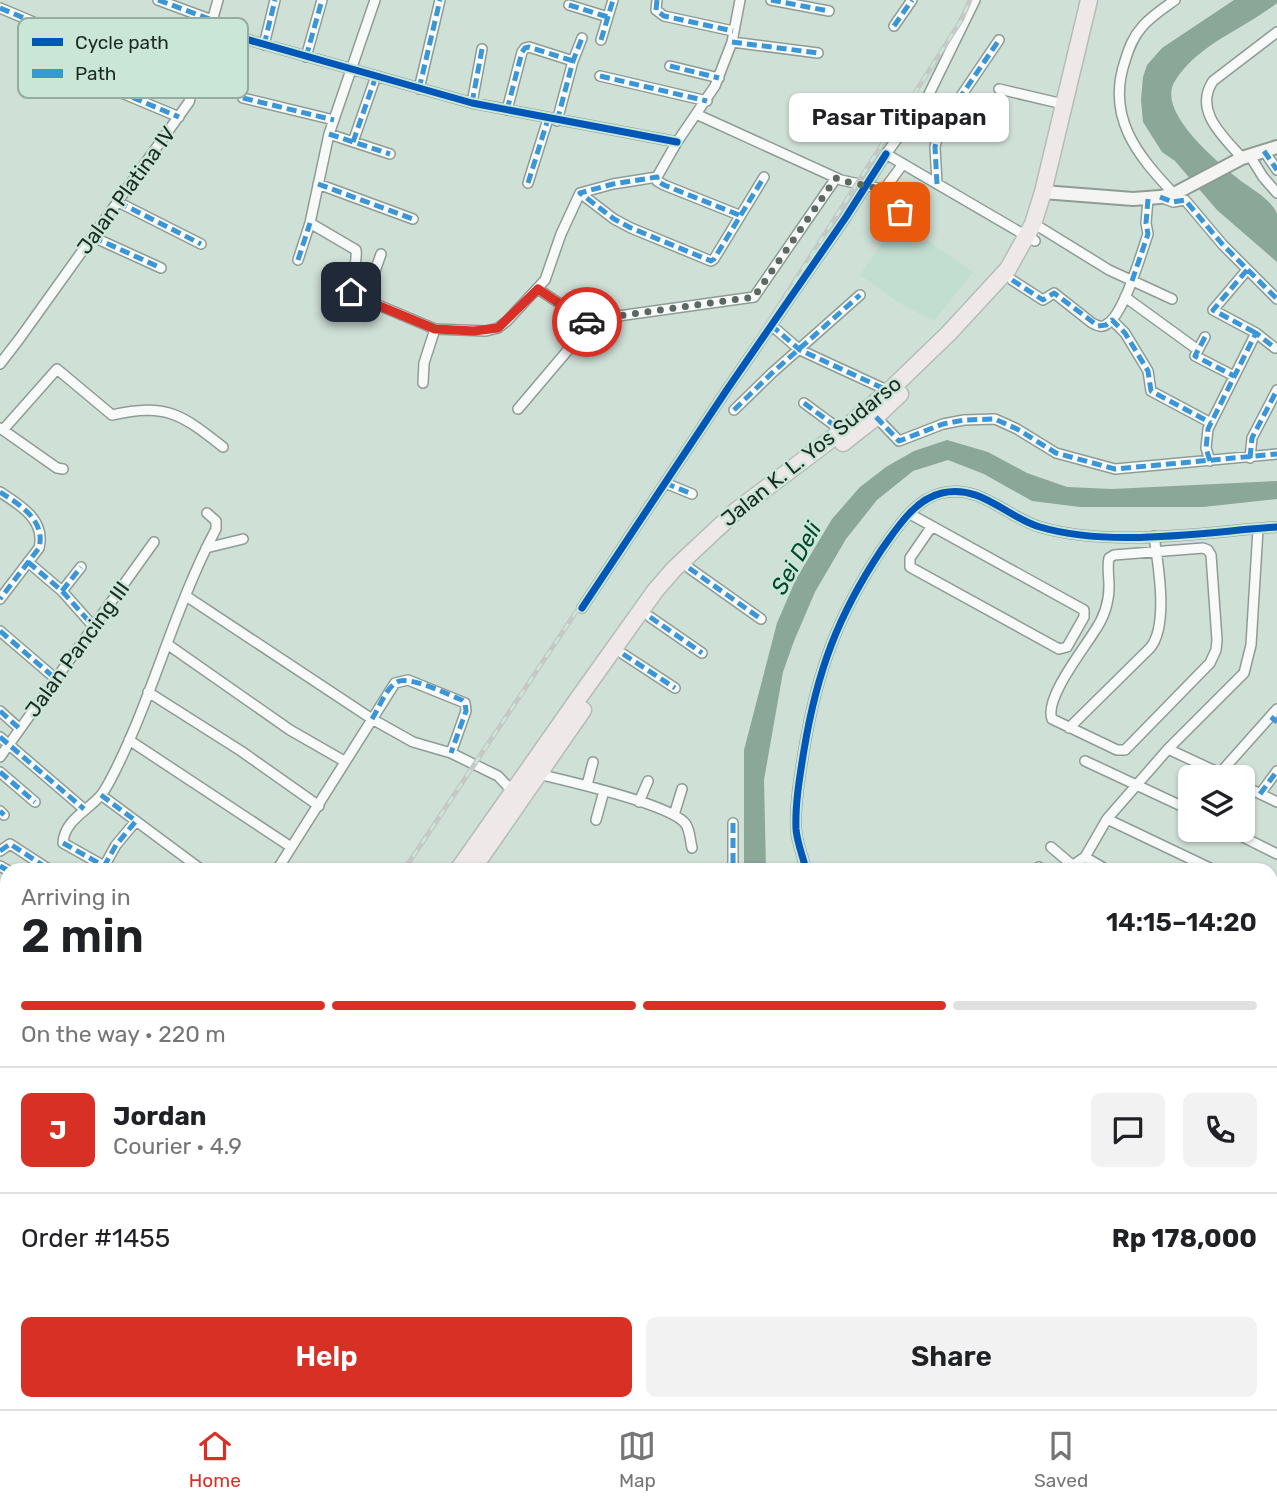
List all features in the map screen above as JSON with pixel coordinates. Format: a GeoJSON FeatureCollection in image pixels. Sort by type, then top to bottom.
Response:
{"type":"FeatureCollection","features":[{"type":"Feature","properties":{"kind":"highway","name":"Jalan K. L. Yos Sudarso"},"geometry":{"type":"LineString","coordinates":[[1047,192],[1063,104],[1089,0]]}},
{"type":"Feature","properties":{"kind":"highway","name":"Jalan K. L. Yos Sudarso"},"geometry":{"type":"LineString","coordinates":[[463,863],[516,794],[655,591],[674,569],[736,511],[842,431],[944,345],[1012,281],[1034,235],[1097,0]]}},
{"type":"Feature","properties":{"kind":"highway","name":"Jalan K. L. Yos Sudarso"},"geometry":{"type":"LineString","coordinates":[[476,863],[516,794],[538,774],[650,617],[689,568],[735,526],[876,418],[944,345],[1004,275],[1034,235]]}},
{"type":"Feature","properties":{"kind":"main road"},"geometry":{"type":"LineString","coordinates":[[1047,192],[1154,198],[1177,192],[1246,157],[1277,146]]}},
{"type":"Feature","properties":{"kind":"street"},"geometry":{"type":"LineString","coordinates":[[158,0],[198,18]]}},
{"type":"Feature","properties":{"kind":"street","name":"Jalan Platina IV"},"geometry":{"type":"LineString","coordinates":[[213,18],[218,0]]}},
{"type":"Feature","properties":{"kind":"street"},"geometry":{"type":"LineString","coordinates":[[264,45],[275,0]]}},
{"type":"Feature","properties":{"kind":"street"},"geometry":{"type":"LineString","coordinates":[[306,57],[322,0]]}},
{"type":"Feature","properties":{"kind":"street"},"geometry":{"type":"LineString","coordinates":[[298,260],[310,223],[329,134],[375,0]]}},
{"type":"Feature","properties":{"kind":"street"},"geometry":{"type":"LineString","coordinates":[[419,89],[440,0]]}},
{"type":"Feature","properties":{"kind":"street"},"geometry":{"type":"LineString","coordinates":[[601,40],[613,0]]}},
{"type":"Feature","properties":{"kind":"street"},"geometry":{"type":"LineString","coordinates":[[657,0],[656,10],[664,16],[733,31]]}},
{"type":"Feature","properties":{"kind":"street"},"geometry":{"type":"LineString","coordinates":[[739,215],[664,185],[657,181],[657,177],[719,78],[732,43],[740,0]]}},
{"type":"Feature","properties":{"kind":"street"},"geometry":{"type":"LineString","coordinates":[[771,0],[829,11]]}},
{"type":"Feature","properties":{"kind":"street"},"geometry":{"type":"LineString","coordinates":[[894,26],[912,0]]}},
{"type":"Feature","properties":{"kind":"street"},"geometry":{"type":"LineString","coordinates":[[582,608],[886,154],[928,96],[975,0]]}},
{"type":"Feature","properties":{"kind":"street"},"geometry":{"type":"LineString","coordinates":[[1175,0],[1143,25],[1132,40],[1121,74],[1119,98],[1122,117],[1134,148],[1177,192]]}},
{"type":"Feature","properties":{"kind":"street"},"geometry":{"type":"LineString","coordinates":[[569,5],[608,17]]}},
{"type":"Feature","properties":{"kind":"street"},"geometry":{"type":"LineString","coordinates":[[0,8],[24,18]]}},
{"type":"Feature","properties":{"kind":"street"},"geometry":{"type":"LineString","coordinates":[[1277,32],[1213,81],[1207,103],[1210,119],[1277,193]]}},
{"type":"Feature","properties":{"kind":"street"},"geometry":{"type":"LineString","coordinates":[[528,183],[582,38]]}},
{"type":"Feature","properties":{"kind":"street"},"geometry":{"type":"LineString","coordinates":[[248,39],[471,103],[677,142]]}},
{"type":"Feature","properties":{"kind":"street"},"geometry":{"type":"LineString","coordinates":[[937,184],[935,147],[940,127],[999,40]]}},
{"type":"Feature","properties":{"kind":"street"},"geometry":{"type":"LineString","coordinates":[[732,43],[818,53]]}},
{"type":"Feature","properties":{"kind":"street"},"geometry":{"type":"LineString","coordinates":[[507,110],[525,48],[573,61]]}},
{"type":"Feature","properties":{"kind":"street"},"geometry":{"type":"LineString","coordinates":[[471,103],[482,49]]}},
{"type":"Feature","properties":{"kind":"street"},"geometry":{"type":"LineString","coordinates":[[670,66],[719,78]]}},
{"type":"Feature","properties":{"kind":"street"},"geometry":{"type":"LineString","coordinates":[[353,142],[376,76]]}},
{"type":"Feature","properties":{"kind":"street"},"geometry":{"type":"LineString","coordinates":[[600,76],[707,101]]}},
{"type":"Feature","properties":{"kind":"street"},"geometry":{"type":"LineString","coordinates":[[999,89],[1063,104]]}},
{"type":"Feature","properties":{"kind":"street"},"geometry":{"type":"LineString","coordinates":[[134,98],[179,117]]}},
{"type":"Feature","properties":{"kind":"street","name":"Jalan Platina IV"},"geometry":{"type":"LineString","coordinates":[[0,363],[190,98]]}},
{"type":"Feature","properties":{"kind":"street"},"geometry":{"type":"LineString","coordinates":[[243,98],[334,120]]}},
{"type":"Feature","properties":{"kind":"street"},"geometry":{"type":"LineString","coordinates":[[696,114],[836,178],[883,191],[895,200],[900,212]]}},
{"type":"Feature","properties":{"kind":"street"},"geometry":{"type":"LineString","coordinates":[[329,134],[390,154]]}},
{"type":"Feature","properties":{"kind":"street"},"geometry":{"type":"LineString","coordinates":[[1264,151],[1277,170]]}},
{"type":"Feature","properties":{"kind":"street"},"geometry":{"type":"LineString","coordinates":[[886,154],[1034,235],[1172,299]]}},
{"type":"Feature","properties":{"kind":"street"},"geometry":{"type":"LineString","coordinates":[[883,191],[902,164]]}},
{"type":"Feature","properties":{"kind":"street"},"geometry":{"type":"LineString","coordinates":[[310,223],[356,250],[351,292],[365,300],[435,329],[474,331],[498,328],[545,280],[561,234],[580,194],[613,184],[657,177]]}},
{"type":"Feature","properties":{"kind":"street"},"geometry":{"type":"LineString","coordinates":[[580,194],[622,223],[707,260],[714,259],[764,177]]}},
{"type":"Feature","properties":{"kind":"street"},"geometry":{"type":"LineString","coordinates":[[518,409],[590,324],[611,317],[754,297],[836,178]]}},
{"type":"Feature","properties":{"kind":"street"},"geometry":{"type":"LineString","coordinates":[[317,184],[413,219]]}},
{"type":"Feature","properties":{"kind":"street"},"geometry":{"type":"LineString","coordinates":[[1012,281],[1043,300],[1054,293],[1098,326],[1106,325],[1125,298],[1132,281],[1148,234],[1146,223],[1154,198],[1173,202],[1185,200],[1247,270],[1277,299]]}},
{"type":"Feature","properties":{"kind":"street"},"geometry":{"type":"LineString","coordinates":[[118,202],[201,244]]}},
{"type":"Feature","properties":{"kind":"street"},"geometry":{"type":"LineString","coordinates":[[93,237],[161,268]]}},
{"type":"Feature","properties":{"kind":"street"},"geometry":{"type":"LineString","coordinates":[[365,300],[381,254]]}},
{"type":"Feature","properties":{"kind":"street"},"geometry":{"type":"LineString","coordinates":[[1247,270],[1213,310],[1256,332],[1275,348]]}},
{"type":"Feature","properties":{"kind":"street"},"geometry":{"type":"LineString","coordinates":[[538,289],[590,324]]}},
{"type":"Feature","properties":{"kind":"street"},"geometry":{"type":"LineString","coordinates":[[734,410],[860,295]]}},
{"type":"Feature","properties":{"kind":"street"},"geometry":{"type":"LineString","coordinates":[[1125,298],[1198,350]]}},
{"type":"Feature","properties":{"kind":"street"},"geometry":{"type":"LineString","coordinates":[[1112,320],[1125,333],[1148,371],[1151,391],[1211,423]]}},
{"type":"Feature","properties":{"kind":"street"},"geometry":{"type":"LineString","coordinates":[[771,325],[800,350],[889,391]]}},
{"type":"Feature","properties":{"kind":"street"},"geometry":{"type":"LineString","coordinates":[[423,383],[424,363],[435,329]]}},
{"type":"Feature","properties":{"kind":"street"},"geometry":{"type":"LineString","coordinates":[[1210,461],[1206,441],[1211,423],[1256,332]]}},
{"type":"Feature","properties":{"kind":"street"},"geometry":{"type":"LineString","coordinates":[[1205,337],[1196,357],[1234,376]]}},
{"type":"Feature","properties":{"kind":"street"},"geometry":{"type":"LineString","coordinates":[[63,469],[57,468],[2,429],[57,369],[112,415],[135,410],[169,412],[180,416],[223,447]]}},
{"type":"Feature","properties":{"kind":"street"},"geometry":{"type":"LineString","coordinates":[[1250,458],[1252,438],[1277,390]]}},
{"type":"Feature","properties":{"kind":"street"},"geometry":{"type":"LineString","coordinates":[[804,403],[842,431]]}},
{"type":"Feature","properties":{"kind":"street"},"geometry":{"type":"LineString","coordinates":[[876,418],[898,441],[943,424],[995,419],[1056,453],[1115,468],[1277,454]]}},
{"type":"Feature","properties":{"kind":"street"},"geometry":{"type":"LineString","coordinates":[[665,483],[692,494]]}},
{"type":"Feature","properties":{"kind":"street"},"geometry":{"type":"LineString","coordinates":[[0,492],[25,509],[39,527],[41,540],[39,548],[0,599]]}},
{"type":"Feature","properties":{"kind":"street"},"geometry":{"type":"LineString","coordinates":[[804,863],[796,829],[799,778],[819,677],[832,637],[853,596],[890,538],[920,503],[932,496],[962,492],[994,502],[1037,527],[1090,537],[1154,536],[1277,527]]}},
{"type":"Feature","properties":{"kind":"street"},"geometry":{"type":"LineString","coordinates":[[95,863],[63,843],[64,834],[84,809],[101,795],[129,740],[216,525],[207,513]]}},
{"type":"Feature","properties":{"kind":"street"},"geometry":{"type":"LineString","coordinates":[[910,514],[932,526],[1084,610],[1084,617],[1067,647],[1059,649],[910,566],[910,558],[932,526]]}},
{"type":"Feature","properties":{"kind":"street"},"geometry":{"type":"LineString","coordinates":[[1075,863],[1085,857],[1107,820],[1168,749],[1237,682],[1246,667],[1251,645],[1258,528]]}},
{"type":"Feature","properties":{"kind":"street"},"geometry":{"type":"LineString","coordinates":[[1069,728],[1157,638],[1161,620],[1154,536]]}},
{"type":"Feature","properties":{"kind":"street"},"geometry":{"type":"LineString","coordinates":[[206,548],[243,539]]}},
{"type":"Feature","properties":{"kind":"street","name":"Jalan Pancing III"},"geometry":{"type":"LineString","coordinates":[[0,757],[154,542]]}},
{"type":"Feature","properties":{"kind":"street"},"geometry":{"type":"LineString","coordinates":[[1203,548],[1210,552],[1217,640],[1213,658],[1125,750],[1117,750],[1052,719],[1050,710],[1073,662],[1094,633],[1106,609],[1109,596],[1108,560],[1114,555],[1156,552],[1203,548]]}},
{"type":"Feature","properties":{"kind":"street"},"geometry":{"type":"LineString","coordinates":[[28,562],[62,591],[94,627]]}},
{"type":"Feature","properties":{"kind":"street"},"geometry":{"type":"LineString","coordinates":[[62,591],[81,567]]}},
{"type":"Feature","properties":{"kind":"street"},"geometry":{"type":"LineString","coordinates":[[689,568],[761,619]]}},
{"type":"Feature","properties":{"kind":"street"},"geometry":{"type":"LineString","coordinates":[[186,596],[372,719],[413,742],[451,752],[498,776],[516,794]]}},
{"type":"Feature","properties":{"kind":"street"},"geometry":{"type":"LineString","coordinates":[[650,617],[702,653]]}},
{"type":"Feature","properties":{"kind":"street"},"geometry":{"type":"LineString","coordinates":[[2,637],[56,679]]}},
{"type":"Feature","properties":{"kind":"street"},"geometry":{"type":"LineString","coordinates":[[167,644],[290,730],[344,761]]}},
{"type":"Feature","properties":{"kind":"street"},"geometry":{"type":"LineString","coordinates":[[623,654],[675,688]]}},
{"type":"Feature","properties":{"kind":"street"},"geometry":{"type":"LineString","coordinates":[[281,863],[395,683],[401,680],[416,683],[465,703],[466,711],[451,752]]}},
{"type":"Feature","properties":{"kind":"street"},"geometry":{"type":"LineString","coordinates":[[148,692],[241,751],[319,806]]}},
{"type":"Feature","properties":{"kind":"street"},"geometry":{"type":"LineString","coordinates":[[0,711],[20,729]]}},
{"type":"Feature","properties":{"kind":"street"},"geometry":{"type":"LineString","coordinates":[[1233,765],[1275,716]]}},
{"type":"Feature","properties":{"kind":"street"},"geometry":{"type":"LineString","coordinates":[[0,737],[84,809]]}},
{"type":"Feature","properties":{"kind":"street"},"geometry":{"type":"LineString","coordinates":[[129,740],[291,846]]}},
{"type":"Feature","properties":{"kind":"street"},"geometry":{"type":"LineString","coordinates":[[1168,749],[1202,765]]}},
{"type":"Feature","properties":{"kind":"street"},"geometry":{"type":"LineString","coordinates":[[1085,761],[1178,804]]}},
{"type":"Feature","properties":{"kind":"street"},"geometry":{"type":"LineString","coordinates":[[587,785],[593,762]]}},
{"type":"Feature","properties":{"kind":"street"},"geometry":{"type":"LineString","coordinates":[[1260,794],[1277,771]]}},
{"type":"Feature","properties":{"kind":"street"},"geometry":{"type":"LineString","coordinates":[[0,772],[35,802]]}},
{"type":"Feature","properties":{"kind":"street"},"geometry":{"type":"LineString","coordinates":[[538,774],[587,785],[674,815],[687,826],[692,848]]}},
{"type":"Feature","properties":{"kind":"street"},"geometry":{"type":"LineString","coordinates":[[639,802],[648,781]]}},
{"type":"Feature","properties":{"kind":"street"},"geometry":{"type":"LineString","coordinates":[[674,815],[682,789]]}},
{"type":"Feature","properties":{"kind":"street"},"geometry":{"type":"LineString","coordinates":[[596,820],[604,791]]}},
{"type":"Feature","properties":{"kind":"street"},"geometry":{"type":"LineString","coordinates":[[1255,792],[1277,802]]}},
{"type":"Feature","properties":{"kind":"street"},"geometry":{"type":"LineString","coordinates":[[101,795],[190,863]]}},
{"type":"Feature","properties":{"kind":"street"},"geometry":{"type":"LineString","coordinates":[[1107,820],[1199,863]]}},
{"type":"Feature","properties":{"kind":"street"},"geometry":{"type":"LineString","coordinates":[[106,863],[116,845],[136,821]]}},
{"type":"Feature","properties":{"kind":"street"},"geometry":{"type":"LineString","coordinates":[[733,823],[733,863]]}},
{"type":"Feature","properties":{"kind":"street"},"geometry":{"type":"LineString","coordinates":[[1254,842],[1277,854]]}},
{"type":"Feature","properties":{"kind":"street"},"geometry":{"type":"LineString","coordinates":[[2,846],[10,844],[39,863]]}},
{"type":"Feature","properties":{"kind":"street"},"geometry":{"type":"LineString","coordinates":[[1051,848],[1065,863]]}},
{"type":"Feature","properties":{"kind":"street"},"geometry":{"type":"LineString","coordinates":[[1085,857],[1095,863]]}},
{"type":"Feature","properties":{"kind":"shaded area"},"geometry":{"type":"Polygon","coordinates":[[[1234,0],[1277,0],[1277,3],[1196,57],[1175,81],[1171,94],[1174,107],[1193,136],[1219,163],[1275,209],[1277,262],[1217,210],[1175,161],[1162,152],[1143,122],[1141,100],[1147,65],[1162,48],[1234,0]]]}},
{"type":"Feature","properties":{"kind":"shaded area"},"geometry":{"type":"Polygon","coordinates":[[[898,220],[973,272],[934,321],[901,304],[860,275],[898,220]]]}},
{"type":"Feature","properties":{"kind":"shaded area"},"geometry":{"type":"Polygon","coordinates":[[[947,440],[988,452],[1027,473],[1067,487],[1112,489],[1277,481],[1277,499],[1203,507],[1080,507],[1032,501],[984,474],[948,460],[913,471],[877,500],[846,539],[815,592],[783,672],[764,780],[766,863],[744,863],[744,750],[777,623],[796,579],[832,519],[860,487],[886,467],[914,451],[947,440]]]}},
{"type":"Feature","properties":{"kind":"railway"},"geometry":{"type":"LineString","coordinates":[[409,863],[754,345],[962,19],[970,0]]}},
{"type":"Feature","properties":{"kind":"marked path"},"geometry":{"type":"LineString","coordinates":[[158,0],[207,18]]}},
{"type":"Feature","properties":{"kind":"marked path"},"geometry":{"type":"LineString","coordinates":[[264,45],[275,0]]}},
{"type":"Feature","properties":{"kind":"marked path"},"geometry":{"type":"LineString","coordinates":[[306,57],[322,0]]}},
{"type":"Feature","properties":{"kind":"marked path"},"geometry":{"type":"LineString","coordinates":[[419,89],[440,0]]}},
{"type":"Feature","properties":{"kind":"marked path"},"geometry":{"type":"LineString","coordinates":[[601,40],[613,0]]}},
{"type":"Feature","properties":{"kind":"marked path"},"geometry":{"type":"LineString","coordinates":[[657,0],[656,10],[664,16],[733,31]]}},
{"type":"Feature","properties":{"kind":"marked path"},"geometry":{"type":"LineString","coordinates":[[771,0],[829,11]]}},
{"type":"Feature","properties":{"kind":"marked path"},"geometry":{"type":"LineString","coordinates":[[894,26],[912,0]]}},
{"type":"Feature","properties":{"kind":"marked path"},"geometry":{"type":"LineString","coordinates":[[569,5],[608,17]]}},
{"type":"Feature","properties":{"kind":"marked path"},"geometry":{"type":"LineString","coordinates":[[0,8],[24,18]]}},
{"type":"Feature","properties":{"kind":"marked path"},"geometry":{"type":"LineString","coordinates":[[557,121],[582,38]]}},
{"type":"Feature","properties":{"kind":"marked path"},"geometry":{"type":"LineString","coordinates":[[937,184],[935,147],[940,127],[999,40]]}},
{"type":"Feature","properties":{"kind":"marked path"},"geometry":{"type":"LineString","coordinates":[[732,42],[818,53]]}},
{"type":"Feature","properties":{"kind":"marked path"},"geometry":{"type":"LineString","coordinates":[[507,110],[525,48],[573,61]]}},
{"type":"Feature","properties":{"kind":"marked path"},"geometry":{"type":"LineString","coordinates":[[472,103],[482,49]]}},
{"type":"Feature","properties":{"kind":"marked path"},"geometry":{"type":"LineString","coordinates":[[670,66],[719,78]]}},
{"type":"Feature","properties":{"kind":"marked path"},"geometry":{"type":"LineString","coordinates":[[353,142],[376,76]]}},
{"type":"Feature","properties":{"kind":"marked path"},"geometry":{"type":"LineString","coordinates":[[600,76],[707,101]]}},
{"type":"Feature","properties":{"kind":"marked path"},"geometry":{"type":"LineString","coordinates":[[134,98],[179,117]]}},
{"type":"Feature","properties":{"kind":"marked path"},"geometry":{"type":"LineString","coordinates":[[243,98],[334,120]]}},
{"type":"Feature","properties":{"kind":"marked path"},"geometry":{"type":"LineString","coordinates":[[528,183],[548,119]]}},
{"type":"Feature","properties":{"kind":"marked path"},"geometry":{"type":"LineString","coordinates":[[329,134],[390,154]]}},
{"type":"Feature","properties":{"kind":"marked path"},"geometry":{"type":"LineString","coordinates":[[1264,151],[1277,170]]}},
{"type":"Feature","properties":{"kind":"marked path"},"geometry":{"type":"LineString","coordinates":[[739,215],[664,185],[657,181],[657,177],[580,193],[614,219],[631,228],[711,261],[764,177]]}},
{"type":"Feature","properties":{"kind":"marked path"},"geometry":{"type":"LineString","coordinates":[[318,184],[413,219]]}},
{"type":"Feature","properties":{"kind":"marked path"},"geometry":{"type":"LineString","coordinates":[[1160,197],[1173,202],[1185,200],[1223,245],[1277,299]]}},
{"type":"Feature","properties":{"kind":"marked path"},"geometry":{"type":"LineString","coordinates":[[1132,281],[1148,234],[1148,199]]}},
{"type":"Feature","properties":{"kind":"marked path"},"geometry":{"type":"LineString","coordinates":[[118,202],[201,244]]}},
{"type":"Feature","properties":{"kind":"marked path"},"geometry":{"type":"LineString","coordinates":[[298,260],[310,223]]}},
{"type":"Feature","properties":{"kind":"marked path"},"geometry":{"type":"LineString","coordinates":[[93,237],[161,268]]}},
{"type":"Feature","properties":{"kind":"marked path"},"geometry":{"type":"LineString","coordinates":[[1247,270],[1213,310],[1256,333]]}},
{"type":"Feature","properties":{"kind":"marked path"},"geometry":{"type":"LineString","coordinates":[[1012,280],[1043,300],[1054,293],[1098,326],[1106,325],[1112,320],[1125,333],[1148,371],[1151,391],[1211,423]]}},
{"type":"Feature","properties":{"kind":"marked path"},"geometry":{"type":"LineString","coordinates":[[538,289],[590,324]]}},
{"type":"Feature","properties":{"kind":"marked path"},"geometry":{"type":"LineString","coordinates":[[734,410],[860,295]]}},
{"type":"Feature","properties":{"kind":"marked path"},"geometry":{"type":"LineString","coordinates":[[771,325],[800,350],[889,391]]}},
{"type":"Feature","properties":{"kind":"marked path"},"geometry":{"type":"LineString","coordinates":[[1210,461],[1206,448],[1208,429],[1256,333],[1275,348]]}},
{"type":"Feature","properties":{"kind":"marked path"},"geometry":{"type":"LineString","coordinates":[[1205,337],[1195,356],[1234,376]]}},
{"type":"Feature","properties":{"kind":"marked path"},"geometry":{"type":"LineString","coordinates":[[1250,458],[1252,438],[1277,390]]}},
{"type":"Feature","properties":{"kind":"marked path"},"geometry":{"type":"LineString","coordinates":[[804,403],[842,431]]}},
{"type":"Feature","properties":{"kind":"marked path"},"geometry":{"type":"LineString","coordinates":[[876,417],[899,441],[943,424],[995,419],[1056,453],[1115,469],[1277,454]]}},
{"type":"Feature","properties":{"kind":"marked path"},"geometry":{"type":"LineString","coordinates":[[665,483],[692,494]]}},
{"type":"Feature","properties":{"kind":"marked path"},"geometry":{"type":"LineString","coordinates":[[0,492],[30,514],[39,529],[40,538],[39,548],[0,599]]}},
{"type":"Feature","properties":{"kind":"marked path"},"geometry":{"type":"LineString","coordinates":[[28,562],[62,591],[94,627]]}},
{"type":"Feature","properties":{"kind":"marked path"},"geometry":{"type":"LineString","coordinates":[[62,591],[81,567]]}},
{"type":"Feature","properties":{"kind":"marked path"},"geometry":{"type":"LineString","coordinates":[[689,568],[761,619]]}},
{"type":"Feature","properties":{"kind":"marked path"},"geometry":{"type":"LineString","coordinates":[[650,617],[702,653]]}},
{"type":"Feature","properties":{"kind":"marked path"},"geometry":{"type":"LineString","coordinates":[[0,631],[56,679]]}},
{"type":"Feature","properties":{"kind":"marked path"},"geometry":{"type":"LineString","coordinates":[[623,654],[675,688]]}},
{"type":"Feature","properties":{"kind":"marked path"},"geometry":{"type":"LineString","coordinates":[[372,719],[389,689],[397,682],[410,681],[439,690],[465,703],[466,711],[451,753]]}},
{"type":"Feature","properties":{"kind":"marked path"},"geometry":{"type":"LineString","coordinates":[[0,711],[20,729]]}},
{"type":"Feature","properties":{"kind":"marked path"},"geometry":{"type":"LineString","coordinates":[[1271,717],[1277,722]]}},
{"type":"Feature","properties":{"kind":"marked path"},"geometry":{"type":"LineString","coordinates":[[0,737],[84,809]]}},
{"type":"Feature","properties":{"kind":"marked path"},"geometry":{"type":"LineString","coordinates":[[1260,794],[1277,771]]}},
{"type":"Feature","properties":{"kind":"marked path"},"geometry":{"type":"LineString","coordinates":[[0,772],[35,802]]}},
{"type":"Feature","properties":{"kind":"marked path"},"geometry":{"type":"LineString","coordinates":[[101,795],[136,821],[116,845],[106,863]]}},
{"type":"Feature","properties":{"kind":"marked path"},"geometry":{"type":"LineString","coordinates":[[0,811],[4,815]]}},
{"type":"Feature","properties":{"kind":"marked path"},"geometry":{"type":"LineString","coordinates":[[733,823],[733,863]]}},
{"type":"Feature","properties":{"kind":"marked path"},"geometry":{"type":"LineString","coordinates":[[63,843],[99,863]]}},
{"type":"Feature","properties":{"kind":"marked path"},"geometry":{"type":"LineString","coordinates":[[0,851],[10,844],[39,863]]}},
{"type":"Feature","properties":{"kind":"cycle path"},"geometry":{"type":"LineString","coordinates":[[248,40],[472,103],[677,142]]}},
{"type":"Feature","properties":{"kind":"cycle path"},"geometry":{"type":"LineString","coordinates":[[582,608],[886,154]]}},
{"type":"Feature","properties":{"kind":"cycle path"},"geometry":{"type":"LineString","coordinates":[[804,863],[797,834],[797,799],[809,721],[823,669],[841,621],[867,573],[900,524],[923,501],[942,493],[969,493],[1040,527],[1097,537],[1157,537],[1277,527]]}},
{"type":"Feature","properties":{"kind":"way so far"},"geometry":{"type":"LineString","coordinates":[[587,322],[590,324],[611,317],[754,297],[836,178],[852,184],[878,188],[895,200],[900,212]]}},
{"type":"Feature","properties":{"kind":"place","name":"Pasar Titipapan"},"geometry":{"type":"Point","coordinates":[900,212]}},
{"type":"Feature","properties":{"kind":"route"},"geometry":{"type":"LineString","coordinates":[[351,292],[352,295],[435,329],[486,331],[498,328],[507,321],[538,289],[587,322]]}},
{"type":"Feature","properties":{"kind":"water label","name":"Sei Deli"},"geometry":{"type":"Point","coordinates":[796,558]}}]}
